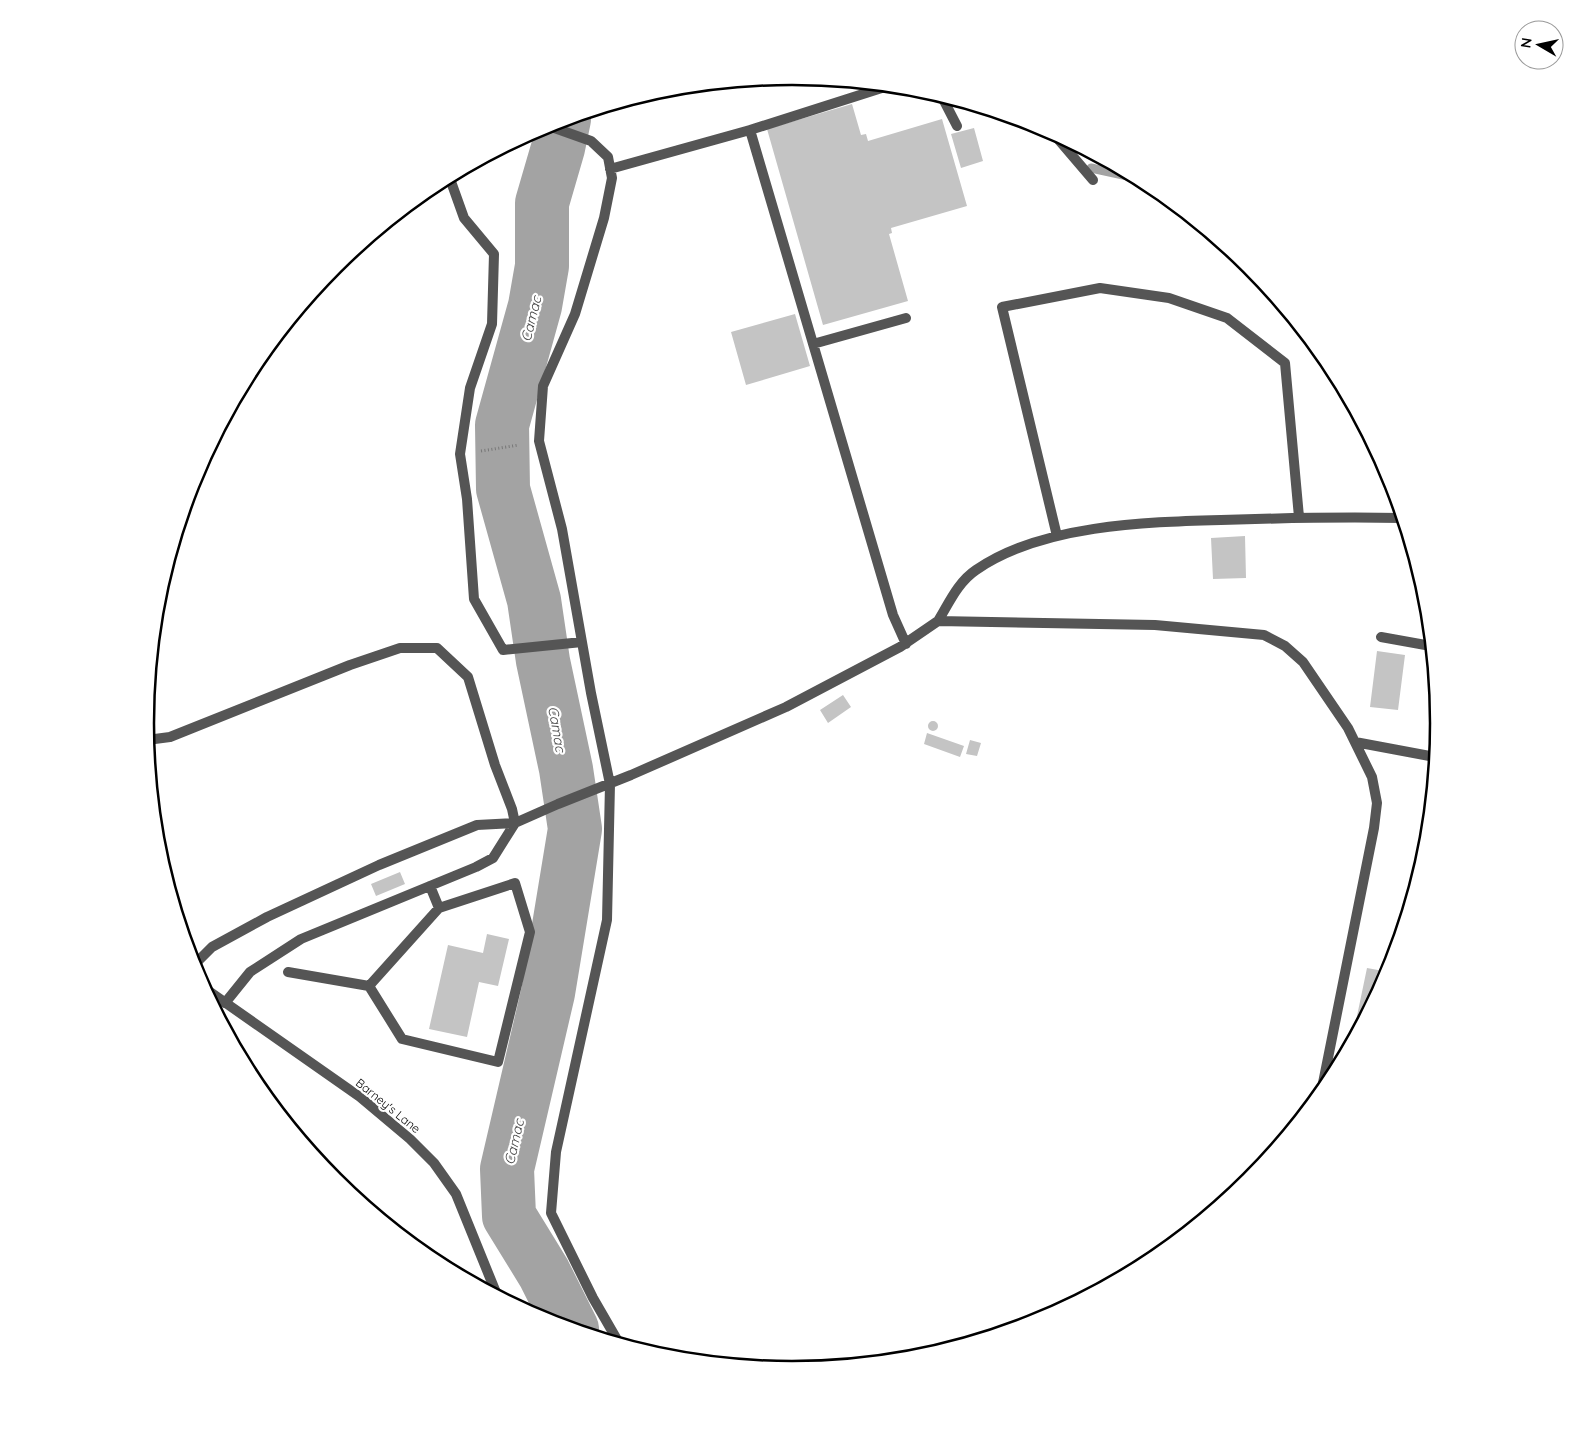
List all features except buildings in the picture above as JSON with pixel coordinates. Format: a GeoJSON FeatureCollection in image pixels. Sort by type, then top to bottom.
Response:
{"type":"FeatureCollection","features":[{"type":"Feature","properties":{"kind":"street"},"geometry":{"type":"LineString","coordinates":[[610,170],[750,130],[875,90]]}},
{"type":"Feature","properties":{"kind":"street"},"geometry":{"type":"LineString","coordinates":[[945,104],[957,126]]}},
{"type":"Feature","properties":{"kind":"street"},"geometry":{"type":"LineString","coordinates":[[560,129],[591,141],[608,157],[612,178],[604,218],[576,314],[543,386],[540,441],[562,529],[610,784],[607,920],[556,1152],[551,1213],[593,1298],[615,1335]]}},
{"type":"Feature","properties":{"kind":"street"},"geometry":{"type":"LineString","coordinates":[[750,130],[893,615],[906,644]]}},
{"type":"Feature","properties":{"kind":"street"},"geometry":{"type":"LineString","coordinates":[[1065,147],[1093,180]]}},
{"type":"Feature","properties":{"kind":"street"},"geometry":{"type":"LineString","coordinates":[[452,184],[464,218],[494,254],[492,324],[470,388],[460,454],[467,499],[474,599],[503,650],[582,642]]}},
{"type":"Feature","properties":{"kind":"street"},"geometry":{"type":"LineString","coordinates":[[1057,536],[1002,307],[1100,288],[1169,298],[1227,318],[1285,363],[1299,517]]}},
{"type":"Feature","properties":{"kind":"street"},"geometry":{"type":"LineString","coordinates":[[813,344],[906,318]]}},
{"type":"Feature","properties":{"kind":"street"},"geometry":{"type":"LineString","coordinates":[[200,959],[212,947],[267,917],[379,865],[477,825],[514,823],[610,784],[786,707],[906,644],[938,621],[955,592],[975,571],[1011,550],[1057,536],[1151,522],[1299,517],[1396,518]]}},
{"type":"Feature","properties":{"kind":"street"},"geometry":{"type":"LineString","coordinates":[[938,621],[1155,625],[1264,635],[1285,646],[1303,662],[1348,728],[1372,777],[1377,802],[1374,828],[1325,1072]]}},
{"type":"Feature","properties":{"kind":"street"},"geometry":{"type":"LineString","coordinates":[[1381,637],[1425,645]]}},
{"type":"Feature","properties":{"kind":"street"},"geometry":{"type":"LineString","coordinates":[[154,739],[170,737],[350,665],[400,648],[437,648],[468,677],[495,765],[512,809],[514,823],[493,858],[476,867],[301,939],[250,972],[225,1003]]}},
{"type":"Feature","properties":{"kind":"street"},"geometry":{"type":"LineString","coordinates":[[1355,742],[1429,756]]}},
{"type":"Feature","properties":{"kind":"street"},"geometry":{"type":"LineString","coordinates":[[288,972],[369,986],[402,1039],[498,1062],[530,932],[515,884],[439,908],[369,986]]}},
{"type":"Feature","properties":{"kind":"street"},"geometry":{"type":"LineString","coordinates":[[430,886],[439,908]]}},
{"type":"Feature","properties":{"kind":"street","name":"Barney's Lane"},"geometry":{"type":"LineString","coordinates":[[216,997],[360,1097],[410,1139],[434,1163],[456,1194],[494,1287]]}},
{"type":"Feature","properties":{"kind":"path"},"geometry":{"type":"LineString","coordinates":[[486,450],[509,446]]}},
{"type":"Feature","properties":{"kind":"waterway","name":"Camac"},"geometry":{"type":"LineString","coordinates":[[562,129],[542,203],[542,266],[535,306],[502,425],[503,489],[534,600],[543,661],[566,769],[575,829],[548,993],[507,1169],[509,1216],[544,1273],[567,1319]]}},
{"type":"Feature","properties":{"kind":"waterway"},"geometry":{"type":"LineString","coordinates":[[1091,168],[1116,174]]}}]}
